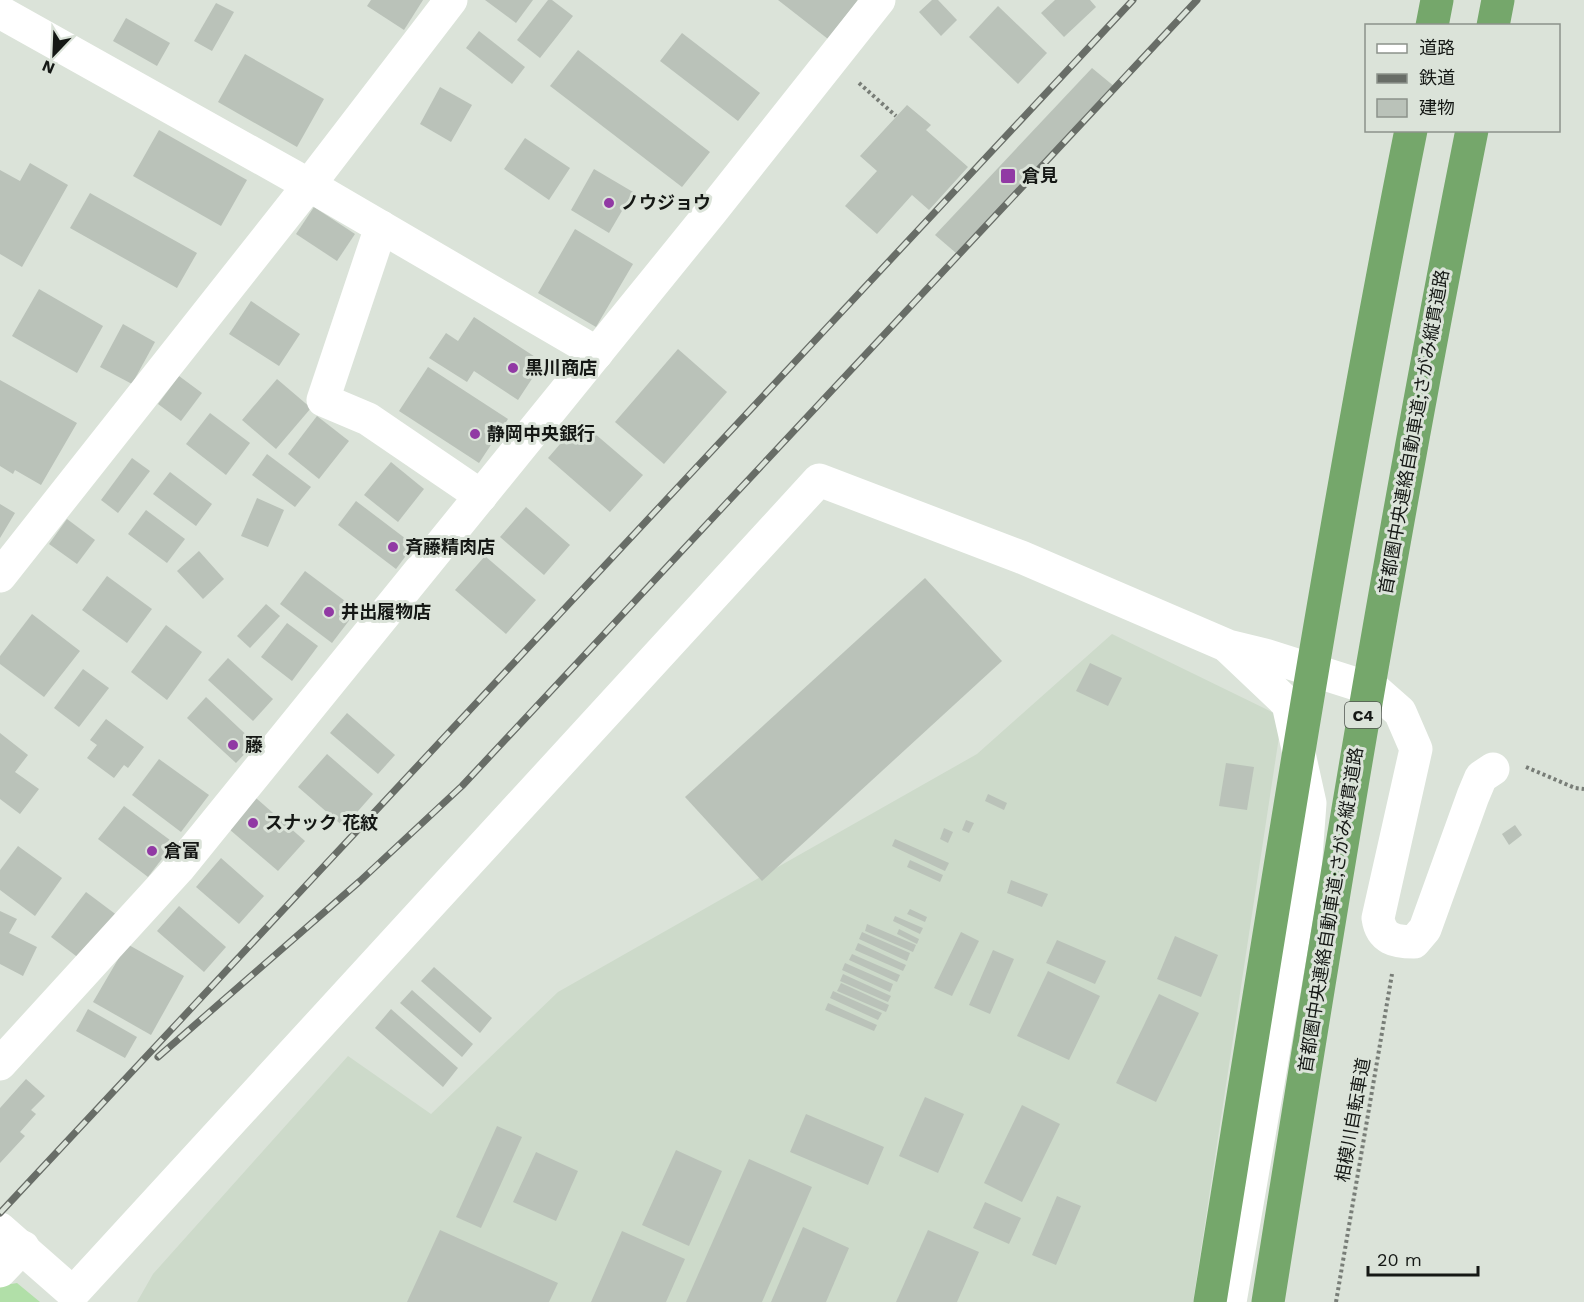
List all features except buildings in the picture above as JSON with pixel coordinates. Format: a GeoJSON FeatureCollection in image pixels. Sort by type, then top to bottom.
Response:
{"type":"FeatureCollection","features":[{"type":"Feature","properties":{"kind":"highway"},"geometry":{"type":"LineString","coordinates":[[1432,24],[1437,0]]}},
{"type":"Feature","properties":{"kind":"highway"},"geometry":{"type":"LineString","coordinates":[[1493,24],[1498,0]]}},
{"type":"Feature","properties":{"kind":"highway"},"geometry":{"type":"LineString","coordinates":[[1210,1302],[1364,363],[1411,132]]}},
{"type":"Feature","properties":{"kind":"highway","name":"首都圏中央連絡自動車道;さがみ縦貫道路"},"geometry":{"type":"LineString","coordinates":[[1268,1302],[1348,801],[1424,369],[1472,132]]}},
{"type":"Feature","properties":{"kind":"street"},"geometry":{"type":"LineString","coordinates":[[0,576],[309,185],[450,0]]}},
{"type":"Feature","properties":{"kind":"street"},"geometry":{"type":"LineString","coordinates":[[0,1064],[178,869],[597,353],[879,0]]}},
{"type":"Feature","properties":{"kind":"street"},"geometry":{"type":"LineString","coordinates":[[0,12],[309,185],[597,353]]}},
{"type":"Feature","properties":{"kind":"street"},"geometry":{"type":"LineString","coordinates":[[381,227],[323,399],[368,419],[481,496]]}},
{"type":"Feature","properties":{"kind":"street"},"geometry":{"type":"LineString","coordinates":[[0,1271],[11,1238],[73,1293],[819,480],[1021,557],[1228,646],[1375,690],[1400,712],[1416,749],[1378,918],[1380,929],[1387,938],[1397,942],[1414,942],[1425,929],[1481,777],[1493,769]]}},
{"type":"Feature","properties":{"kind":"street"},"geometry":{"type":"LineString","coordinates":[[1228,646],[1288,704],[1310,803],[1305,870],[1230,1302]]}},
{"type":"Feature","properties":{"kind":"path"},"geometry":{"type":"LineString","coordinates":[[858,82],[896,116]]}},
{"type":"Feature","properties":{"kind":"path"},"geometry":{"type":"LineString","coordinates":[[1493,769],[1510,764],[1533,769],[1575,788],[1584,789]]}},
{"type":"Feature","properties":{"kind":"path","name":"相模川自転車道"},"geometry":{"type":"LineString","coordinates":[[1336,1302],[1397,942]]}},
{"type":"Feature","properties":{"kind":"shaded area"},"geometry":{"type":"Polygon","coordinates":[[[1112,634],[1282,717],[1193,1302],[137,1302],[153,1274],[348,1056],[431,1114],[558,992],[977,754],[1112,634]]]}},
{"type":"Feature","properties":{"kind":"green space"},"geometry":{"type":"Polygon","coordinates":[[[17,1283],[40,1302],[0,1302],[0,1286],[17,1283]]]}},
{"type":"Feature","properties":{"kind":"railway"},"geometry":{"type":"LineString","coordinates":[[0,1213],[1133,0]]}},
{"type":"Feature","properties":{"kind":"railway"},"geometry":{"type":"LineString","coordinates":[[158,1057],[360,881],[462,786],[1197,0]]}},
{"type":"Feature","properties":{"kind":"place","name":"倉見"},"geometry":{"type":"Point","coordinates":[1008,176]}},
{"type":"Feature","properties":{"kind":"place","name":"ノウジョウ"},"geometry":{"type":"Point","coordinates":[609,203]}},
{"type":"Feature","properties":{"kind":"place","name":"黒川商店"},"geometry":{"type":"Point","coordinates":[513,368]}},
{"type":"Feature","properties":{"kind":"place","name":"静岡中央銀行"},"geometry":{"type":"Point","coordinates":[475,434]}},
{"type":"Feature","properties":{"kind":"place","name":"斉藤精肉店"},"geometry":{"type":"Point","coordinates":[393,547]}},
{"type":"Feature","properties":{"kind":"place","name":"井出履物店"},"geometry":{"type":"Point","coordinates":[329,612]}},
{"type":"Feature","properties":{"kind":"place","name":"藤"},"geometry":{"type":"Point","coordinates":[233,745]}},
{"type":"Feature","properties":{"kind":"place","name":"スナック 花紋"},"geometry":{"type":"Point","coordinates":[253,823]}},
{"type":"Feature","properties":{"kind":"place","name":"倉富"},"geometry":{"type":"Point","coordinates":[152,851]}}]}
